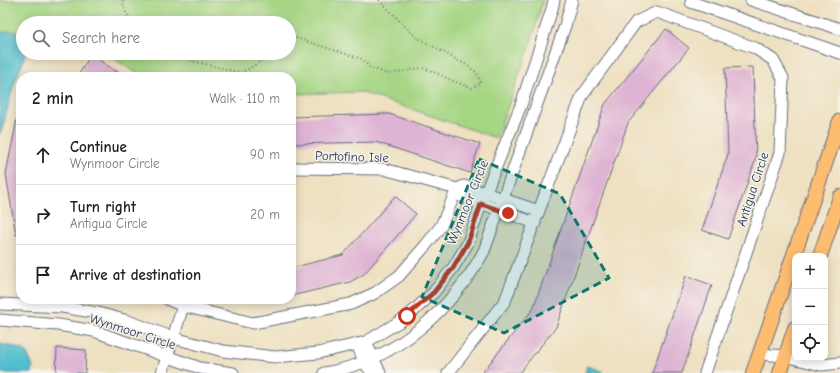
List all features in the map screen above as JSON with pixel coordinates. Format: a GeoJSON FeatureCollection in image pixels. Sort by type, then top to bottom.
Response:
{"type":"FeatureCollection","features":[{"type":"Feature","properties":{"kind":"main road"},"geometry":{"type":"LineString","coordinates":[[753,373],[840,121]]}},
{"type":"Feature","properties":{"kind":"main road"},"geometry":{"type":"LineString","coordinates":[[821,253],[840,197]]}},
{"type":"Feature","properties":{"kind":"main road"},"geometry":{"type":"LineString","coordinates":[[780,373],[792,336]]}},
{"type":"Feature","properties":{"kind":"street","name":"Wynmoor Circle"},"geometry":{"type":"LineString","coordinates":[[0,304],[62,307],[98,313],[128,321],[174,338],[223,351],[275,357],[318,353],[361,343],[407,316],[434,292],[453,268],[468,242],[481,204],[521,105],[554,0]]}},
{"type":"Feature","properties":{"kind":"street"},"geometry":{"type":"LineString","coordinates":[[324,373],[343,370],[368,360],[397,345],[418,330],[447,302],[468,277],[484,251],[565,26],[572,0]]}},
{"type":"Feature","properties":{"kind":"street"},"geometry":{"type":"LineString","coordinates":[[751,0],[840,29]]}},
{"type":"Feature","properties":{"kind":"street"},"geometry":{"type":"LineString","coordinates":[[691,2],[840,53]]}},
{"type":"Feature","properties":{"kind":"street","name":"Antigua Circle"},"geometry":{"type":"LineString","coordinates":[[448,373],[505,301],[582,96],[636,22],[657,12],[755,48],[772,60],[783,78],[780,153],[705,373]]}},
{"type":"Feature","properties":{"kind":"street","name":"Portofino Isle"},"geometry":{"type":"LineString","coordinates":[[296,168],[384,168],[457,189],[464,186],[486,193]]}},
{"type":"Feature","properties":{"kind":"street","name":"Portofino Isle"},"geometry":{"type":"LineString","coordinates":[[457,189],[461,196],[481,204]]}},
{"type":"Feature","properties":{"kind":"street"},"geometry":{"type":"LineString","coordinates":[[178,304],[253,323],[351,304],[375,293],[399,276],[441,226],[457,189]]}},
{"type":"Feature","properties":{"kind":"street"},"geometry":{"type":"LineString","coordinates":[[486,193],[539,211]]}},
{"type":"Feature","properties":{"kind":"street"},"geometry":{"type":"LineString","coordinates":[[481,204],[535,222]]}},
{"type":"Feature","properties":{"kind":"street"},"geometry":{"type":"LineString","coordinates":[[162,373],[183,306]]}},
{"type":"Feature","properties":{"kind":"street","name":"Wynmoor Circle"},"geometry":{"type":"LineString","coordinates":[[0,320],[58,325],[94,331],[200,368],[233,373]]}},
{"type":"Feature","properties":{"kind":"street"},"geometry":{"type":"LineString","coordinates":[[361,343],[372,373]]}},
{"type":"Feature","properties":{"kind":"street"},"geometry":{"type":"LineString","coordinates":[[760,354],[785,356],[821,365],[840,363]]}},
{"type":"Feature","properties":{"kind":"street"},"geometry":{"type":"LineString","coordinates":[[368,360],[380,373]]}},
{"type":"Feature","properties":{"kind":"path"},"geometry":{"type":"LineString","coordinates":[[123,0],[124,10],[129,16]]}},
{"type":"Feature","properties":{"kind":"path"},"geometry":{"type":"LineString","coordinates":[[296,37],[362,59],[370,68],[389,74],[421,68],[430,70],[472,88],[481,83],[477,73],[468,66],[415,36],[378,0]]}},
{"type":"Feature","properties":{"kind":"path"},"geometry":{"type":"LineString","coordinates":[[189,60],[237,72]]}},
{"type":"Feature","properties":{"kind":"path"},"geometry":{"type":"LineString","coordinates":[[243,72],[263,60]]}},
{"type":"Feature","properties":{"kind":"highlighted area"},"geometry":{"type":"Polygon","coordinates":[[[479,159],[560,194],[609,278],[504,333],[422,297],[479,159]]]}},
{"type":"Feature","properties":{"kind":"green space"},"geometry":{"type":"Polygon","coordinates":[[[0,0],[543,0],[531,43],[496,138],[361,92],[296,94],[296,72],[135,72],[116,60],[296,60],[296,16],[16,16],[16,44],[0,45],[0,0]]]}},
{"type":"Feature","properties":{"kind":"water"},"geometry":{"type":"Polygon","coordinates":[[[10,31],[16,32],[16,60],[23,60],[18,72],[16,72],[16,78],[0,134],[0,33],[10,31]]]}},
{"type":"Feature","properties":{"kind":"water"},"geometry":{"type":"Polygon","coordinates":[[[0,344],[26,351],[33,367],[32,373],[0,373],[0,344]]]}},
{"type":"Feature","properties":{"kind":"water"},"geometry":{"type":"Polygon","coordinates":[[[587,366],[603,371],[602,373],[585,373],[587,366]]]}},
{"type":"Feature","properties":{"kind":"building"},"geometry":{"type":"Polygon","coordinates":[[[666,29],[689,48],[628,123],[556,327],[519,373],[482,373],[533,309],[605,104],[666,29]]]}},
{"type":"Feature","properties":{"kind":"building"},"geometry":{"type":"Polygon","coordinates":[[[88,60],[99,60],[117,72],[80,72],[88,60]]]}},
{"type":"Feature","properties":{"kind":"building"},"geometry":{"type":"Polygon","coordinates":[[[753,67],[756,158],[728,239],[702,230],[728,154],[725,68],[753,67]]]}},
{"type":"Feature","properties":{"kind":"building"},"geometry":{"type":"Polygon","coordinates":[[[389,114],[480,144],[470,173],[376,142],[296,144],[296,117],[389,114]]]}},
{"type":"Feature","properties":{"kind":"building"},"geometry":{"type":"Polygon","coordinates":[[[16,124],[16,235],[6,174],[16,124]]]}},
{"type":"Feature","properties":{"kind":"building"},"geometry":{"type":"Polygon","coordinates":[[[395,196],[416,214],[364,274],[350,282],[296,295],[296,267],[343,255],[395,196]]]}},
{"type":"Feature","properties":{"kind":"building"},"geometry":{"type":"Polygon","coordinates":[[[686,276],[712,285],[682,373],[652,373],[686,276]]]}},
{"type":"Feature","properties":{"kind":"building"},"geometry":{"type":"Polygon","coordinates":[[[57,348],[86,350],[85,373],[56,373],[57,348]]]}},
{"type":"Feature","properties":{"kind":"route"},"geometry":{"type":"LineString","coordinates":[[407,316],[434,292],[453,268],[468,242],[481,204],[508,213]]}}]}
